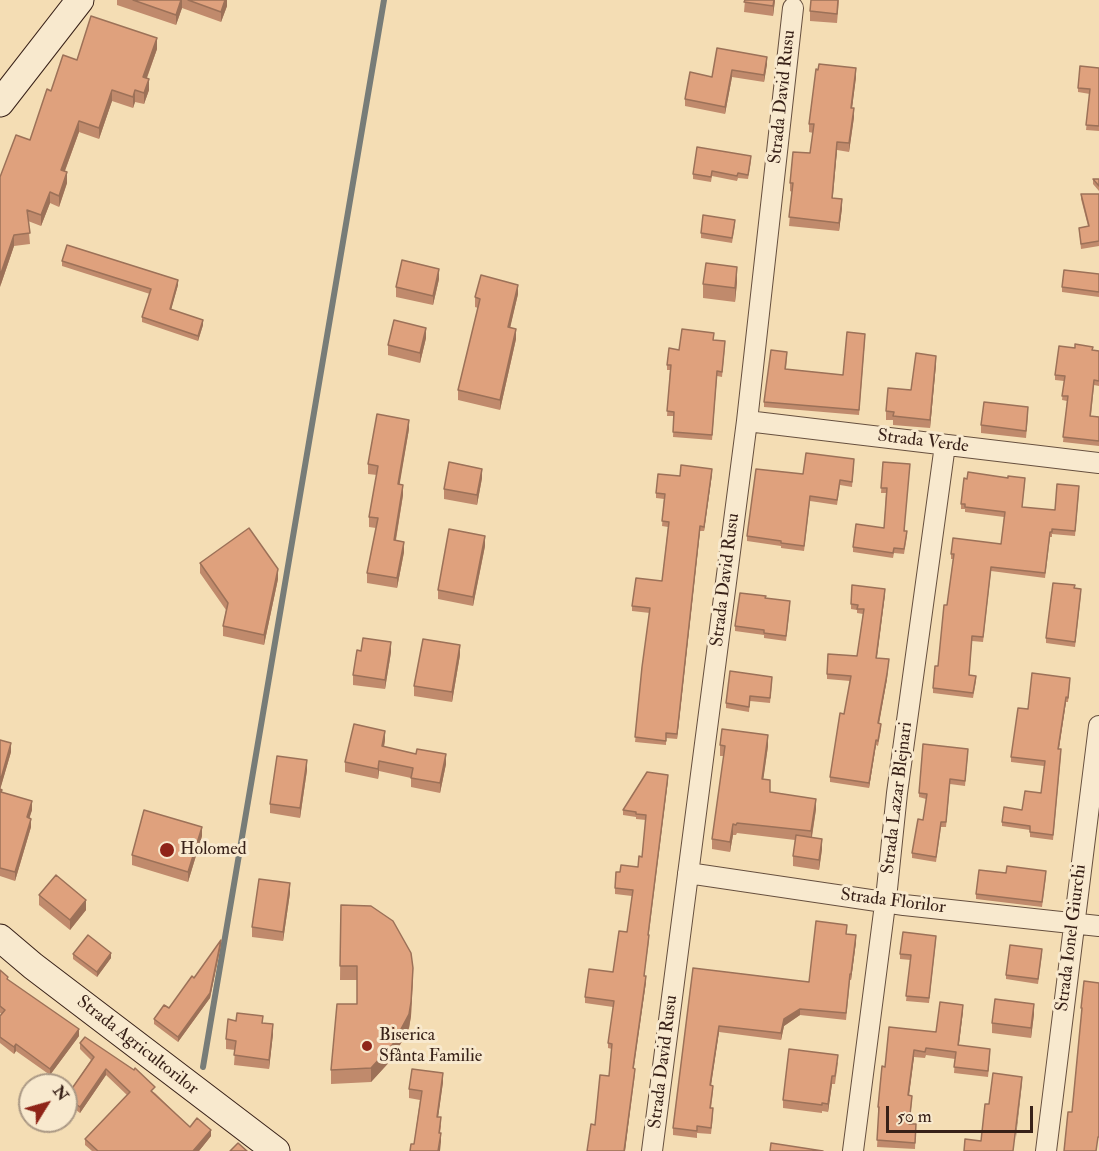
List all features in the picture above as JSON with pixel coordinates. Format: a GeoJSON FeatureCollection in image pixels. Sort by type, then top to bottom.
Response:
{"type":"FeatureCollection","features":[{"type":"Feature","properties":{"kind":"street"},"geometry":{"type":"LineString","coordinates":[[0,103],[80,0]]}},
{"type":"Feature","properties":{"kind":"street","name":"Strada David Rusu"},"geometry":{"type":"LineString","coordinates":[[652,1151],[747,422],[793,8]]}},
{"type":"Feature","properties":{"kind":"street","name":"Strada Verde"},"geometry":{"type":"LineString","coordinates":[[747,422],[1099,463]]}},
{"type":"Feature","properties":{"kind":"street","name":"Strada Lazar Blejnari"},"geometry":{"type":"LineString","coordinates":[[853,1151],[897,793],[945,445]]}},
{"type":"Feature","properties":{"kind":"street","name":"Strada Ionel Giurchi"},"geometry":{"type":"LineString","coordinates":[[1046,1151],[1099,726]]}},
{"type":"Feature","properties":{"kind":"street","name":"Strada Florilor"},"geometry":{"type":"LineString","coordinates":[[688,873],[904,905],[1099,926]]}},
{"type":"Feature","properties":{"kind":"street","name":"Strada Agricultorilor"},"geometry":{"type":"LineString","coordinates":[[0,938],[33,966],[276,1151]]}},
{"type":"Feature","properties":{"kind":"building"},"geometry":{"type":"Polygon","coordinates":[[[133,0],[181,0],[176,15],[133,0]]]}},
{"type":"Feature","properties":{"kind":"building"},"geometry":{"type":"Polygon","coordinates":[[[188,0],[225,0],[221,12],[188,0]]]}},
{"type":"Feature","properties":{"kind":"building"},"geometry":{"type":"Polygon","coordinates":[[[745,0],[774,0],[773,6],[744,2],[745,0]]]}},
{"type":"Feature","properties":{"kind":"building"},"geometry":{"type":"Polygon","coordinates":[[[811,0],[838,0],[837,14],[810,11],[811,0]]]}},
{"type":"Feature","properties":{"kind":"building"},"geometry":{"type":"Polygon","coordinates":[[[91,16],[157,38],[143,77],[149,79],[144,93],[135,90],[133,97],[112,90],[99,128],[79,121],[61,170],[67,172],[59,196],[50,192],[41,215],[27,210],[30,233],[14,235],[0,276],[0,177],[16,135],[30,140],[47,89],[51,91],[63,55],[77,60],[91,16]]]}},
{"type":"Feature","properties":{"kind":"building"},"geometry":{"type":"Polygon","coordinates":[[[717,48],[767,57],[764,75],[732,70],[725,107],[685,99],[690,72],[712,77],[717,48]]]}},
{"type":"Feature","properties":{"kind":"building"},"geometry":{"type":"Polygon","coordinates":[[[819,64],[856,68],[849,143],[837,142],[832,198],[842,199],[839,223],[789,217],[793,183],[790,183],[793,152],[810,153],[814,124],[809,124],[816,69],[818,70],[819,64]]]}},
{"type":"Feature","properties":{"kind":"building"},"geometry":{"type":"Polygon","coordinates":[[[1080,66],[1099,68],[1099,126],[1086,125],[1090,89],[1078,88],[1080,66]]]}},
{"type":"Feature","properties":{"kind":"building"},"geometry":{"type":"Polygon","coordinates":[[[697,147],[751,156],[748,175],[738,173],[737,176],[712,171],[711,177],[693,174],[697,147]]]}},
{"type":"Feature","properties":{"kind":"building"},"geometry":{"type":"Polygon","coordinates":[[[1081,194],[1099,194],[1099,241],[1081,244],[1079,228],[1089,226],[1081,194]]]}},
{"type":"Feature","properties":{"kind":"building"},"geometry":{"type":"Polygon","coordinates":[[[703,215],[735,220],[732,238],[701,233],[703,215]]]}},
{"type":"Feature","properties":{"kind":"building"},"geometry":{"type":"Polygon","coordinates":[[[67,245],[178,280],[170,309],[203,320],[198,336],[142,317],[151,289],[62,261],[67,245]]]}},
{"type":"Feature","properties":{"kind":"building"},"geometry":{"type":"Polygon","coordinates":[[[402,260],[439,269],[433,296],[396,287],[402,260]]]}},
{"type":"Feature","properties":{"kind":"building"},"geometry":{"type":"Polygon","coordinates":[[[706,263],[737,267],[735,288],[703,284],[706,263]]]}},
{"type":"Feature","properties":{"kind":"building"},"geometry":{"type":"Polygon","coordinates":[[[1064,270],[1099,274],[1099,292],[1062,287],[1064,270]]]}},
{"type":"Feature","properties":{"kind":"building"},"geometry":{"type":"Polygon","coordinates":[[[481,275],[518,285],[508,327],[516,329],[500,400],[458,390],[480,299],[475,297],[481,275]]]}},
{"type":"Feature","properties":{"kind":"building"},"geometry":{"type":"Polygon","coordinates":[[[394,320],[426,328],[420,353],[388,345],[394,320]]]}},
{"type":"Feature","properties":{"kind":"building"},"geometry":{"type":"Polygon","coordinates":[[[682,329],[714,333],[713,340],[725,341],[722,372],[717,371],[712,435],[673,432],[674,412],[667,411],[671,365],[667,365],[669,348],[679,350],[682,329]]]}},
{"type":"Feature","properties":{"kind":"building"},"geometry":{"type":"Polygon","coordinates":[[[847,332],[865,334],[859,410],[764,402],[771,350],[787,352],[785,369],[843,375],[847,332]]]}},
{"type":"Feature","properties":{"kind":"building"},"geometry":{"type":"Polygon","coordinates":[[[1075,344],[1093,347],[1092,350],[1099,351],[1099,381],[1094,380],[1090,416],[1099,417],[1099,441],[1063,437],[1068,396],[1062,396],[1065,376],[1055,375],[1059,346],[1075,348],[1075,344]]]}},
{"type":"Feature","properties":{"kind":"building"},"geometry":{"type":"Polygon","coordinates":[[[916,353],[936,356],[930,420],[893,416],[894,412],[886,411],[888,388],[911,390],[916,353]]]}},
{"type":"Feature","properties":{"kind":"building"},"geometry":{"type":"Polygon","coordinates":[[[984,402],[1028,407],[1026,431],[981,425],[984,402]]]}},
{"type":"Feature","properties":{"kind":"building"},"geometry":{"type":"Polygon","coordinates":[[[377,414],[409,420],[398,484],[403,485],[394,540],[404,542],[397,578],[367,573],[378,518],[369,517],[378,466],[368,464],[377,414]]]}},
{"type":"Feature","properties":{"kind":"building"},"geometry":{"type":"Polygon","coordinates":[[[806,453],[854,459],[852,482],[840,480],[837,500],[810,496],[804,546],[747,536],[756,469],[803,474],[806,453]]]}},
{"type":"Feature","properties":{"kind":"building"},"geometry":{"type":"Polygon","coordinates":[[[449,462],[482,469],[477,495],[444,489],[449,462]]]}},
{"type":"Feature","properties":{"kind":"building"},"geometry":{"type":"Polygon","coordinates":[[[883,462],[910,464],[904,549],[894,548],[893,553],[853,547],[856,524],[884,528],[887,488],[881,488],[883,462]]]}},
{"type":"Feature","properties":{"kind":"building"},"geometry":{"type":"Polygon","coordinates":[[[681,465],[712,469],[704,527],[700,526],[677,734],[666,733],[666,741],[635,737],[650,608],[632,606],[636,578],[662,581],[669,522],[662,521],[665,494],[656,493],[658,474],[680,476],[681,465]]]}},
{"type":"Feature","properties":{"kind":"building"},"geometry":{"type":"Polygon","coordinates":[[[968,472],[1025,478],[1022,507],[1055,510],[1057,484],[1079,486],[1075,531],[1052,529],[1045,573],[991,567],[983,637],[972,636],[969,675],[976,676],[973,693],[933,688],[935,666],[938,666],[944,605],[947,605],[954,554],[951,554],[953,538],[1001,544],[1005,512],[965,507],[965,504],[961,504],[964,478],[967,479],[968,472]]]}},
{"type":"Feature","properties":{"kind":"building"},"geometry":{"type":"Polygon","coordinates":[[[249,528],[278,569],[264,635],[223,626],[228,603],[200,563],[249,528]]]}},
{"type":"Feature","properties":{"kind":"building"},"geometry":{"type":"Polygon","coordinates":[[[449,529],[485,536],[473,597],[438,590],[449,529]]]}},
{"type":"Feature","properties":{"kind":"building"},"geometry":{"type":"Polygon","coordinates":[[[1053,583],[1075,585],[1074,588],[1081,589],[1075,642],[1046,638],[1053,583]]]}},
{"type":"Feature","properties":{"kind":"building"},"geometry":{"type":"Polygon","coordinates":[[[852,585],[885,589],[876,658],[889,659],[878,723],[881,724],[869,783],[830,777],[840,713],[844,714],[851,676],[827,674],[828,654],[857,656],[864,609],[857,609],[858,605],[851,604],[852,585]]]}},
{"type":"Feature","properties":{"kind":"building"},"geometry":{"type":"Polygon","coordinates":[[[740,593],[790,601],[786,636],[735,626],[740,593]]]}},
{"type":"Feature","properties":{"kind":"building"},"geometry":{"type":"Polygon","coordinates":[[[363,638],[391,642],[385,680],[353,675],[357,650],[361,651],[363,638]]]}},
{"type":"Feature","properties":{"kind":"building"},"geometry":{"type":"Polygon","coordinates":[[[423,639],[460,645],[452,692],[414,686],[423,639]]]}},
{"type":"Feature","properties":{"kind":"building"},"geometry":{"type":"Polygon","coordinates":[[[730,671],[772,677],[770,698],[750,696],[749,707],[726,703],[730,671]]]}},
{"type":"Feature","properties":{"kind":"building"},"geometry":{"type":"Polygon","coordinates":[[[1032,673],[1070,678],[1058,749],[1061,749],[1053,835],[1030,832],[1030,826],[1002,822],[1004,807],[1022,810],[1025,791],[1041,793],[1045,761],[1011,757],[1018,708],[1028,709],[1032,673]]]}},
{"type":"Feature","properties":{"kind":"building"},"geometry":{"type":"Polygon","coordinates":[[[354,724],[385,731],[382,746],[416,754],[417,749],[446,754],[440,783],[411,778],[413,768],[379,761],[378,769],[345,762],[354,724]]]}},
{"type":"Feature","properties":{"kind":"building"},"geometry":{"type":"Polygon","coordinates":[[[722,729],[768,735],[762,779],[770,780],[770,792],[816,799],[811,831],[737,823],[733,824],[730,842],[712,839],[725,746],[720,745],[722,729]]]}},
{"type":"Feature","properties":{"kind":"building"},"geometry":{"type":"Polygon","coordinates":[[[0,740],[11,743],[0,782],[0,740]]]}},
{"type":"Feature","properties":{"kind":"building"},"geometry":{"type":"Polygon","coordinates":[[[923,744],[968,749],[965,781],[950,779],[946,822],[941,822],[936,857],[912,853],[918,819],[923,820],[927,794],[919,793],[923,744]]]}},
{"type":"Feature","properties":{"kind":"building"},"geometry":{"type":"Polygon","coordinates":[[[277,756],[307,760],[300,808],[270,804],[277,756]]]}},
{"type":"Feature","properties":{"kind":"building"},"geometry":{"type":"Polygon","coordinates":[[[647,772],[668,775],[624,1151],[587,1151],[591,1124],[595,1125],[600,1075],[609,1076],[612,1044],[608,1043],[614,1001],[585,997],[589,969],[613,972],[619,931],[627,932],[633,890],[615,888],[616,872],[620,872],[621,865],[638,867],[639,856],[642,857],[646,815],[623,810],[647,772]]]}},
{"type":"Feature","properties":{"kind":"building"},"geometry":{"type":"Polygon","coordinates":[[[0,789],[1,792],[32,801],[27,817],[31,819],[15,872],[0,868],[0,789]]]}},
{"type":"Feature","properties":{"kind":"building","name":"Holomed"},"geometry":{"type":"Polygon","coordinates":[[[144,810],[202,827],[188,872],[132,855],[144,810]]]}},
{"type":"Feature","properties":{"kind":"building"},"geometry":{"type":"Polygon","coordinates":[[[796,835],[822,839],[819,860],[793,856],[796,835]]]}},
{"type":"Feature","properties":{"kind":"building"},"geometry":{"type":"Polygon","coordinates":[[[1007,866],[1046,871],[1042,902],[976,894],[979,870],[1006,873],[1007,866]]]}},
{"type":"Feature","properties":{"kind":"building"},"geometry":{"type":"Polygon","coordinates":[[[56,875],[86,900],[70,920],[39,895],[56,875]]]}},
{"type":"Feature","properties":{"kind":"building"},"geometry":{"type":"Polygon","coordinates":[[[259,879],[290,883],[283,932],[252,927],[259,879]]]}},
{"type":"Feature","properties":{"kind":"building"},"geometry":{"type":"Polygon","coordinates":[[[341,905],[371,906],[393,921],[411,953],[413,968],[409,1014],[393,1044],[371,1068],[331,1070],[337,1004],[357,1004],[357,966],[340,966],[341,905]]]}},
{"type":"Feature","properties":{"kind":"building"},"geometry":{"type":"Polygon","coordinates":[[[816,921],[847,925],[846,934],[856,935],[846,1013],[800,1009],[784,1019],[781,1033],[719,1026],[710,1085],[713,1086],[710,1108],[713,1108],[711,1128],[697,1126],[697,1131],[673,1128],[693,968],[809,982],[816,921]]]}},
{"type":"Feature","properties":{"kind":"building"},"geometry":{"type":"Polygon","coordinates":[[[903,932],[936,936],[929,998],[906,996],[911,955],[900,954],[903,932]]]}},
{"type":"Feature","properties":{"kind":"building"},"geometry":{"type":"Polygon","coordinates":[[[88,935],[111,953],[97,972],[73,954],[88,935]]]}},
{"type":"Feature","properties":{"kind":"building"},"geometry":{"type":"Polygon","coordinates":[[[221,940],[210,993],[178,1037],[154,1019],[164,1005],[169,1008],[221,940]]]}},
{"type":"Feature","properties":{"kind":"building"},"geometry":{"type":"Polygon","coordinates":[[[1010,945],[1042,949],[1038,979],[1006,975],[1010,945]]]}},
{"type":"Feature","properties":{"kind":"building"},"geometry":{"type":"Polygon","coordinates":[[[0,970],[8,977],[7,979],[79,1029],[50,1069],[16,1044],[14,1047],[0,1037],[0,1016],[5,1010],[0,1006],[0,970]]]}},
{"type":"Feature","properties":{"kind":"building"},"geometry":{"type":"Polygon","coordinates":[[[1084,981],[1099,983],[1099,1137],[1096,1151],[1064,1151],[1068,1112],[1072,1112],[1084,981]]]}},
{"type":"Feature","properties":{"kind":"building"},"geometry":{"type":"Polygon","coordinates":[[[995,999],[1034,1004],[1031,1028],[992,1023],[995,999]]]}},
{"type":"Feature","properties":{"kind":"building"},"geometry":{"type":"Polygon","coordinates":[[[940,1002],[963,1005],[958,1045],[990,1049],[988,1071],[954,1067],[956,1052],[926,1048],[925,1052],[914,1050],[908,1095],[912,1096],[909,1124],[916,1124],[915,1143],[877,1140],[882,1066],[885,1067],[889,1027],[936,1032],[940,1002]]]}},
{"type":"Feature","properties":{"kind":"building"},"geometry":{"type":"Polygon","coordinates":[[[237,1013],[263,1016],[262,1023],[273,1024],[269,1060],[234,1055],[236,1041],[226,1039],[228,1019],[236,1021],[237,1013]]]}},
{"type":"Feature","properties":{"kind":"building"},"geometry":{"type":"Polygon","coordinates":[[[85,1037],[134,1070],[135,1068],[155,1087],[151,1091],[190,1127],[197,1118],[211,1130],[193,1151],[98,1151],[85,1139],[130,1092],[106,1069],[80,1107],[78,1106],[78,1080],[94,1057],[80,1043],[85,1037]]]}},
{"type":"Feature","properties":{"kind":"building"},"geometry":{"type":"Polygon","coordinates":[[[789,1049],[838,1055],[828,1104],[783,1100],[789,1049]]]}},
{"type":"Feature","properties":{"kind":"building"},"geometry":{"type":"Polygon","coordinates":[[[412,1069],[443,1073],[437,1117],[441,1117],[438,1151],[410,1151],[411,1144],[414,1144],[422,1091],[409,1089],[412,1069]]]}},
{"type":"Feature","properties":{"kind":"building"},"geometry":{"type":"Polygon","coordinates":[[[993,1073],[1022,1077],[1013,1151],[964,1151],[965,1139],[981,1141],[985,1104],[989,1104],[993,1073]]]}},
{"type":"Feature","properties":{"kind":"building"},"geometry":{"type":"Polygon","coordinates":[[[238,1143],[247,1151],[230,1151],[238,1143]]]}},
{"type":"Feature","properties":{"kind":"building"},"geometry":{"type":"Polygon","coordinates":[[[771,1143],[823,1151],[770,1151],[771,1143]]]}},
{"type":"Feature","properties":{"kind":"waterway"},"geometry":{"type":"LineString","coordinates":[[203,1067],[384,0]]}},
{"type":"Feature","properties":{"kind":"place","name":"Holomed"},"geometry":{"type":"Point","coordinates":[167,850]}},
{"type":"Feature","properties":{"kind":"place","name":"Biserica Sfânta Familie"},"geometry":{"type":"Point","coordinates":[367,1046]}}]}
